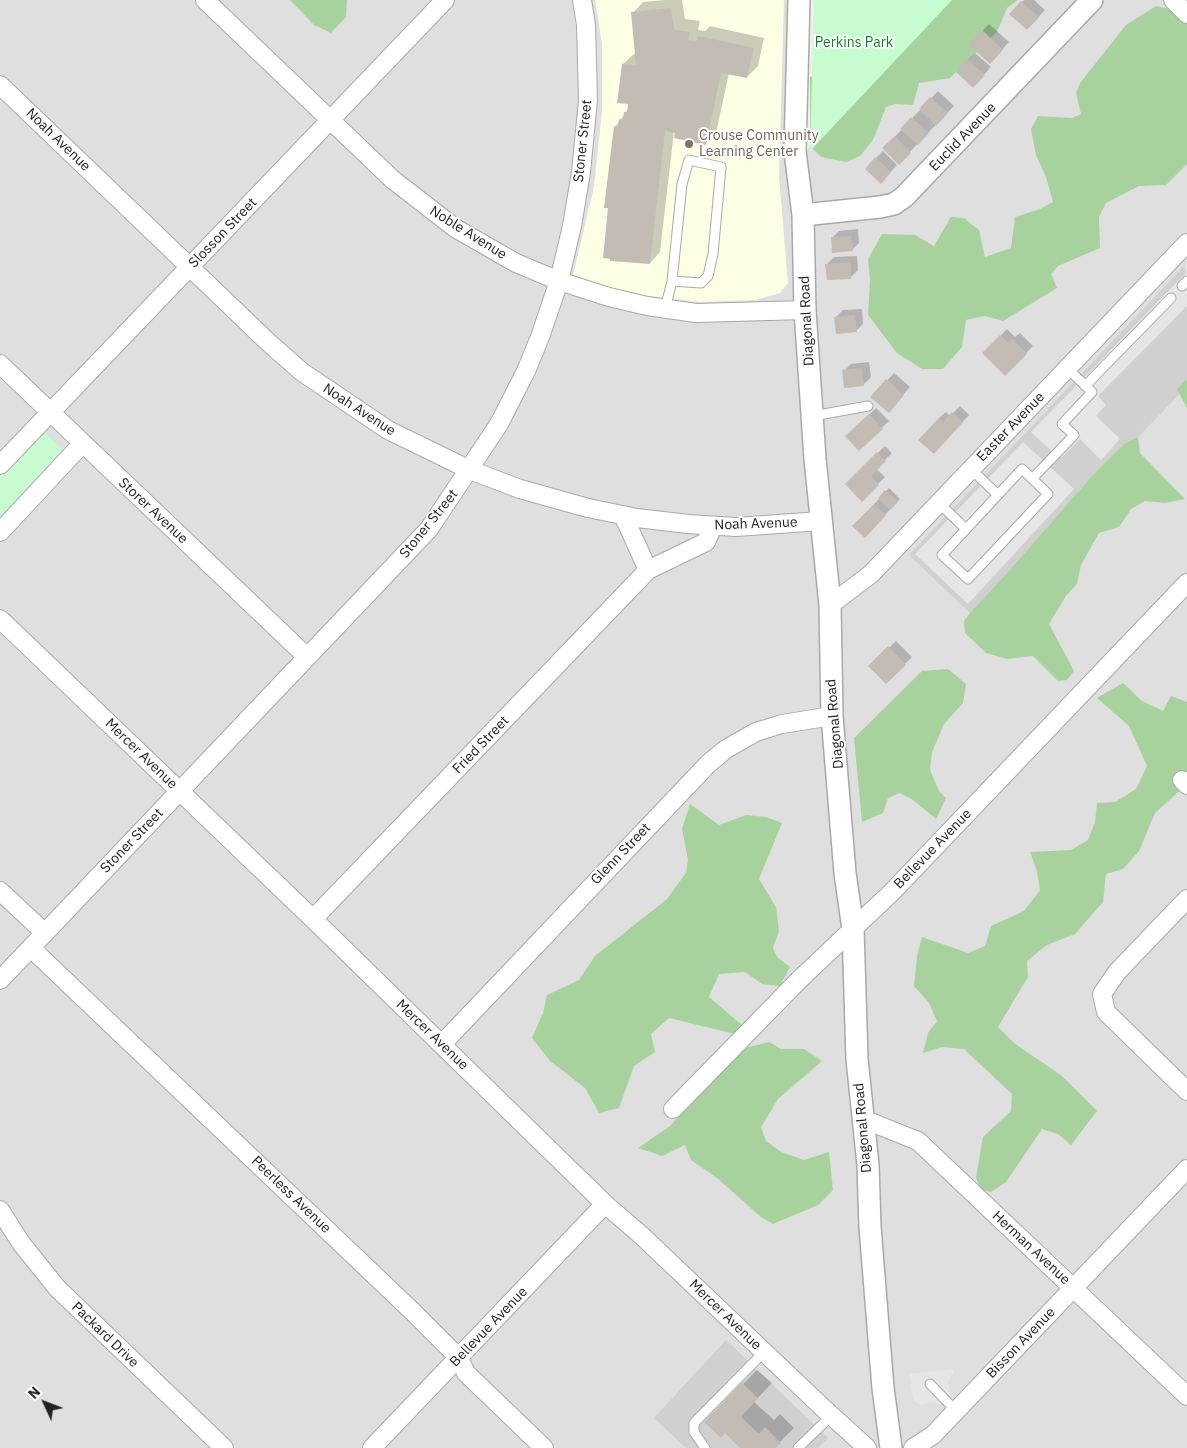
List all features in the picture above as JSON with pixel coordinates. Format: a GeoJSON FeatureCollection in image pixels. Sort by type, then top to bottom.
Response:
{"type":"FeatureCollection","features":[{"type":"Feature","properties":{"kind":"street","name":"Noble Avenue"},"geometry":{"type":"LineString","coordinates":[[205,0],[392,179],[455,228],[516,263],[559,281],[609,297],[665,309],[696,313],[805,310]]}},
{"type":"Feature","properties":{"kind":"street","name":"Slosson Street"},"geometry":{"type":"LineString","coordinates":[[0,464],[445,0]]}},
{"type":"Feature","properties":{"kind":"street","name":"Stoner Street"},"geometry":{"type":"LineString","coordinates":[[31,948],[429,529],[499,424],[526,371],[559,281],[572,226],[586,123],[588,69],[582,0]]}},
{"type":"Feature","properties":{"kind":"street","name":"Diagonal Road"},"geometry":{"type":"LineString","coordinates":[[799,0],[795,151],[803,215],[805,310],[812,416],[830,605],[832,716],[838,765],[845,873],[853,929],[857,1058],[883,1388],[891,1448]]}},
{"type":"Feature","properties":{"kind":"street","name":"Euclid Avenue"},"geometry":{"type":"LineString","coordinates":[[803,215],[868,210],[894,204],[904,198],[1092,0]]}},
{"type":"Feature","properties":{"kind":"street"},"geometry":{"type":"LineString","coordinates":[[1173,0],[1187,14]]}},
{"type":"Feature","properties":{"kind":"street","name":"Noah Avenue"},"geometry":{"type":"LineString","coordinates":[[0,85],[268,342],[302,372],[388,430],[470,470],[520,489],[623,515],[713,526],[746,526],[821,521]]}},
{"type":"Feature","properties":{"kind":"street","name":"Easter Avenue"},"geometry":{"type":"LineString","coordinates":[[830,605],[871,574],[1067,368],[1184,251]]}},
{"type":"Feature","properties":{"kind":"street","name":"Storer Avenue"},"geometry":{"type":"LineString","coordinates":[[0,364],[307,657]]}},
{"type":"Feature","properties":{"kind":"street"},"geometry":{"type":"LineString","coordinates":[[0,532],[82,444]]}},
{"type":"Feature","properties":{"kind":"street"},"geometry":{"type":"LineString","coordinates":[[623,515],[648,570]]}},
{"type":"Feature","properties":{"kind":"street","name":"Fried Street"},"geometry":{"type":"LineString","coordinates":[[313,919],[648,570],[706,542],[713,526]]}},
{"type":"Feature","properties":{"kind":"street","name":"Bellevue Avenue"},"geometry":{"type":"LineString","coordinates":[[673,1109],[798,980],[931,852],[1187,583]]}},
{"type":"Feature","properties":{"kind":"street","name":"Mercer Avenue"},"geometry":{"type":"LineString","coordinates":[[0,619],[313,919],[605,1204],[641,1235],[867,1448]]}},
{"type":"Feature","properties":{"kind":"street","name":"Glenn Street"},"geometry":{"type":"LineString","coordinates":[[442,1044],[708,764],[726,749],[756,732],[782,724],[832,716]]}},
{"type":"Feature","properties":{"kind":"street"},"geometry":{"type":"LineString","coordinates":[[0,891],[45,933]]}},
{"type":"Feature","properties":{"kind":"street"},"geometry":{"type":"LineString","coordinates":[[1187,899],[1117,972],[1102,994],[1106,1012],[1187,1091]]}},
{"type":"Feature","properties":{"kind":"street"},"geometry":{"type":"LineString","coordinates":[[0,980],[31,948]]}},
{"type":"Feature","properties":{"kind":"street","name":"Peerless Avenue"},"geometry":{"type":"LineString","coordinates":[[31,948],[335,1237],[458,1358],[466,1372],[544,1448]]}},
{"type":"Feature","properties":{"kind":"street","name":"Herman Avenue"},"geometry":{"type":"LineString","coordinates":[[863,1119],[918,1141],[1187,1396]]}},
{"type":"Feature","properties":{"kind":"street","name":"Bisson Avenue"},"geometry":{"type":"LineString","coordinates":[[913,1448],[933,1435],[1187,1169]]}},
{"type":"Feature","properties":{"kind":"street","name":"Bellevue Avenue"},"geometry":{"type":"LineString","coordinates":[[372,1448],[605,1204]]}},
{"type":"Feature","properties":{"kind":"street","name":"Packard Drive"},"geometry":{"type":"LineString","coordinates":[[0,1210],[21,1243],[58,1288],[224,1448]]}},
{"type":"Feature","properties":{"kind":"lane"},"geometry":{"type":"LineString","coordinates":[[665,309],[672,280],[682,184],[690,160],[721,167],[713,254],[708,276],[701,283],[672,280]]}},
{"type":"Feature","properties":{"kind":"lane"},"geometry":{"type":"LineString","coordinates":[[1085,386],[1171,298]]}},
{"type":"Feature","properties":{"kind":"lane"},"geometry":{"type":"LineString","coordinates":[[1032,479],[1074,435],[1062,424],[1092,392],[1067,368]]}},
{"type":"Feature","properties":{"kind":"lane"},"geometry":{"type":"LineString","coordinates":[[812,416],[868,406]]}},
{"type":"Feature","properties":{"kind":"lane"},"geometry":{"type":"LineString","coordinates":[[971,469],[998,494]]}},
{"type":"Feature","properties":{"kind":"lane"},"geometry":{"type":"LineString","coordinates":[[1022,469],[1032,479],[1048,494],[968,579],[942,555],[1022,469]]}},
{"type":"Feature","properties":{"kind":"lane"},"geometry":{"type":"LineString","coordinates":[[939,503],[966,529]]}},
{"type":"Feature","properties":{"kind":"lane"},"geometry":{"type":"LineString","coordinates":[[705,1448],[694,1432],[694,1423],[764,1352]]}},
{"type":"Feature","properties":{"kind":"lane"},"geometry":{"type":"LineString","coordinates":[[930,1384],[956,1411]]}},
{"type":"Feature","properties":{"kind":"lane"},"geometry":{"type":"LineString","coordinates":[[798,1448],[831,1416]]}},
{"type":"Feature","properties":{"kind":"shaded area"},"geometry":{"type":"Polygon","coordinates":[[[0,0],[799,0],[796,166],[810,146],[948,0],[1187,0],[1187,1448],[0,1448],[0,0]]]}},
{"type":"Feature","properties":{"kind":"shaded area","name":"Crouse Community Learning Center"},"geometry":{"type":"Polygon","coordinates":[[[595,0],[784,0],[779,177],[788,283],[780,293],[755,300],[700,302],[625,293],[573,275],[594,187],[602,111],[602,44],[595,0]]]}},
{"type":"Feature","properties":{"kind":"shaded area"},"geometry":{"type":"Polygon","coordinates":[[[1187,263],[1187,386],[970,613],[909,555],[1187,263]]]}},
{"type":"Feature","properties":{"kind":"shaded area"},"geometry":{"type":"Polygon","coordinates":[[[1187,263],[1187,306],[1098,396],[1106,405],[1096,416],[1120,439],[1101,460],[1080,439],[1062,457],[1057,456],[1031,432],[1186,273],[1184,266],[1187,263]]]}},
{"type":"Feature","properties":{"kind":"shaded area"},"geometry":{"type":"Polygon","coordinates":[[[1023,442],[1074,489],[968,604],[915,554],[1023,442]]]}},
{"type":"Feature","properties":{"kind":"shaded area"},"geometry":{"type":"Polygon","coordinates":[[[726,1340],[828,1438],[818,1448],[686,1448],[654,1418],[726,1340]]]}},
{"type":"Feature","properties":{"kind":"shaded area"},"geometry":{"type":"Polygon","coordinates":[[[952,1369],[954,1373],[947,1382],[951,1392],[939,1404],[933,1402],[920,1405],[913,1400],[909,1374],[952,1369]]]}},
{"type":"Feature","properties":{"kind":"green space"},"geometry":{"type":"Polygon","coordinates":[[[290,0],[347,0],[346,17],[331,33],[314,25],[290,0]]]}},
{"type":"Feature","properties":{"kind":"green space","name":"Perkins Park"},"geometry":{"type":"Polygon","coordinates":[[[814,0],[952,0],[812,149],[810,146],[814,0]]]}},
{"type":"Feature","properties":{"kind":"green space"},"geometry":{"type":"Polygon","coordinates":[[[892,0],[1018,0],[1007,8],[997,32],[950,78],[919,83],[913,105],[895,104],[886,107],[873,140],[860,156],[846,162],[821,157],[810,146],[810,77],[830,71],[892,0]]]}},
{"type":"Feature","properties":{"kind":"green space"},"geometry":{"type":"Polygon","coordinates":[[[1156,6],[1187,13],[1187,164],[1166,185],[1139,186],[1106,203],[1099,217],[1100,248],[1058,266],[1051,274],[1057,288],[1003,321],[985,316],[966,320],[962,347],[943,369],[922,369],[897,353],[868,315],[870,280],[868,259],[882,234],[915,235],[934,246],[951,217],[964,218],[979,230],[985,257],[1011,248],[1015,217],[1040,209],[1053,202],[1046,177],[1036,155],[1031,129],[1038,116],[1072,118],[1081,114],[1076,93],[1080,83],[1126,25],[1156,6]]]}},
{"type":"Feature","properties":{"kind":"green space"},"geometry":{"type":"Polygon","coordinates":[[[1187,379],[1187,408],[1177,389],[1187,379]]]}},
{"type":"Feature","properties":{"kind":"green space"},"geometry":{"type":"Polygon","coordinates":[[[43,431],[63,450],[0,517],[0,476],[43,431]]]}},
{"type":"Feature","properties":{"kind":"green space"},"geometry":{"type":"Polygon","coordinates":[[[1138,437],[1140,453],[1185,499],[1165,503],[1145,501],[1131,509],[1119,527],[1099,533],[1081,565],[1077,584],[1066,596],[1049,624],[1074,671],[1067,680],[1058,681],[1033,656],[1007,659],[986,653],[965,633],[964,621],[1093,475],[1124,444],[1138,437]]]}},
{"type":"Feature","properties":{"kind":"green space"},"geometry":{"type":"Polygon","coordinates":[[[948,669],[966,684],[963,703],[944,724],[932,752],[930,770],[939,791],[946,798],[936,819],[913,800],[900,793],[888,798],[883,813],[862,822],[854,738],[922,671],[948,669]]]}},
{"type":"Feature","properties":{"kind":"green space"},"geometry":{"type":"Polygon","coordinates":[[[1123,683],[1142,701],[1163,711],[1171,696],[1187,702],[1187,784],[1155,813],[1139,851],[1123,869],[1106,874],[1103,902],[1075,934],[1047,945],[1027,961],[1028,977],[998,1027],[1014,1043],[1062,1076],[1097,1111],[1071,1145],[1058,1134],[1042,1129],[1006,1182],[991,1192],[980,1189],[976,1177],[983,1137],[1011,1111],[1012,1094],[964,1049],[942,1047],[923,1053],[928,1033],[937,1021],[929,1003],[914,986],[917,956],[922,937],[968,953],[985,946],[991,926],[1024,911],[1040,890],[1037,871],[1030,852],[1071,850],[1088,840],[1095,822],[1097,803],[1115,802],[1136,789],[1147,766],[1129,726],[1097,698],[1123,683]]]}},
{"type":"Feature","properties":{"kind":"green space"},"geometry":{"type":"Polygon","coordinates":[[[690,804],[719,825],[746,815],[766,817],[782,823],[759,879],[776,907],[779,931],[773,948],[777,957],[790,967],[780,986],[762,984],[745,972],[719,974],[709,997],[742,1025],[735,1034],[669,1018],[651,1034],[655,1052],[634,1066],[619,1108],[599,1113],[585,1088],[550,1061],[532,1038],[543,1013],[547,995],[579,980],[595,956],[667,899],[686,873],[688,860],[682,829],[690,804]]]}},
{"type":"Feature","properties":{"kind":"green space"},"geometry":{"type":"Polygon","coordinates":[[[769,1042],[781,1049],[804,1049],[822,1061],[778,1099],[761,1127],[766,1141],[781,1152],[804,1160],[829,1152],[833,1190],[818,1205],[773,1224],[761,1217],[717,1178],[691,1160],[685,1145],[662,1156],[638,1148],[670,1126],[741,1049],[769,1042]]]}},
{"type":"Feature","properties":{"kind":"building"},"geometry":{"type":"Polygon","coordinates":[[[1021,1],[1039,17],[1027,30],[1009,14],[1021,1]]]}},
{"type":"Feature","properties":{"kind":"building"},"geometry":{"type":"Polygon","coordinates":[[[671,8],[674,30],[690,32],[688,40],[696,42],[698,36],[754,48],[747,78],[721,73],[706,145],[674,138],[675,133],[665,131],[650,264],[610,261],[610,259],[603,258],[608,208],[604,208],[614,126],[618,127],[619,119],[623,120],[628,104],[617,103],[622,64],[636,65],[631,12],[671,8]]]}},
{"type":"Feature","properties":{"kind":"building"},"geometry":{"type":"Polygon","coordinates":[[[982,30],[1003,50],[990,64],[968,44],[982,30]]]}},
{"type":"Feature","properties":{"kind":"building"},"geometry":{"type":"Polygon","coordinates":[[[967,59],[985,75],[973,88],[956,72],[967,59]]]}},
{"type":"Feature","properties":{"kind":"building"},"geometry":{"type":"Polygon","coordinates":[[[930,97],[948,113],[936,126],[919,109],[930,97]]]}},
{"type":"Feature","properties":{"kind":"building"},"geometry":{"type":"Polygon","coordinates":[[[911,117],[929,133],[918,145],[900,129],[911,117]]]}},
{"type":"Feature","properties":{"kind":"building"},"geometry":{"type":"Polygon","coordinates":[[[895,136],[911,153],[899,165],[882,148],[895,136]]]}},
{"type":"Feature","properties":{"kind":"building"},"geometry":{"type":"Polygon","coordinates":[[[875,157],[891,172],[881,184],[865,169],[875,157]]]}},
{"type":"Feature","properties":{"kind":"building"},"geometry":{"type":"Polygon","coordinates":[[[851,236],[853,251],[832,253],[831,237],[851,236]]]}},
{"type":"Feature","properties":{"kind":"building"},"geometry":{"type":"Polygon","coordinates":[[[851,262],[851,279],[827,280],[825,264],[851,262]]]}},
{"type":"Feature","properties":{"kind":"building"},"geometry":{"type":"Polygon","coordinates":[[[855,315],[857,332],[836,334],[834,317],[855,315]]]}},
{"type":"Feature","properties":{"kind":"building"},"geometry":{"type":"Polygon","coordinates":[[[1000,335],[1008,343],[1012,339],[1027,354],[1005,376],[982,353],[1000,335]]]}},
{"type":"Feature","properties":{"kind":"building"},"geometry":{"type":"Polygon","coordinates":[[[862,368],[864,386],[844,388],[842,370],[862,368]]]}},
{"type":"Feature","properties":{"kind":"building"},"geometry":{"type":"Polygon","coordinates":[[[886,379],[904,395],[889,413],[870,397],[886,379]]]}},
{"type":"Feature","properties":{"kind":"building"},"geometry":{"type":"Polygon","coordinates":[[[952,412],[963,422],[934,454],[918,440],[939,418],[943,422],[952,412]]]}},
{"type":"Feature","properties":{"kind":"building"},"geometry":{"type":"Polygon","coordinates":[[[869,414],[883,429],[859,451],[845,436],[869,414]]]}},
{"type":"Feature","properties":{"kind":"building"},"geometry":{"type":"Polygon","coordinates":[[[877,452],[886,461],[871,476],[879,485],[862,502],[845,484],[877,452]]]}},
{"type":"Feature","properties":{"kind":"building"},"geometry":{"type":"Polygon","coordinates":[[[885,490],[898,502],[890,510],[878,498],[885,490]]]}},
{"type":"Feature","properties":{"kind":"building"},"geometry":{"type":"Polygon","coordinates":[[[874,504],[886,515],[865,538],[852,526],[874,504]]]}},
{"type":"Feature","properties":{"kind":"building"},"geometry":{"type":"Polygon","coordinates":[[[888,646],[906,665],[886,684],[868,666],[888,646]]]}},
{"type":"Feature","properties":{"kind":"building"},"geometry":{"type":"Polygon","coordinates":[[[742,1383],[758,1398],[741,1417],[759,1434],[765,1427],[781,1443],[775,1448],[740,1448],[725,1433],[721,1438],[704,1422],[742,1383]]]}},
{"type":"Feature","properties":{"kind":"place","name":"Crouse Community Learning Center"},"geometry":{"type":"Point","coordinates":[689,144]}}]}
